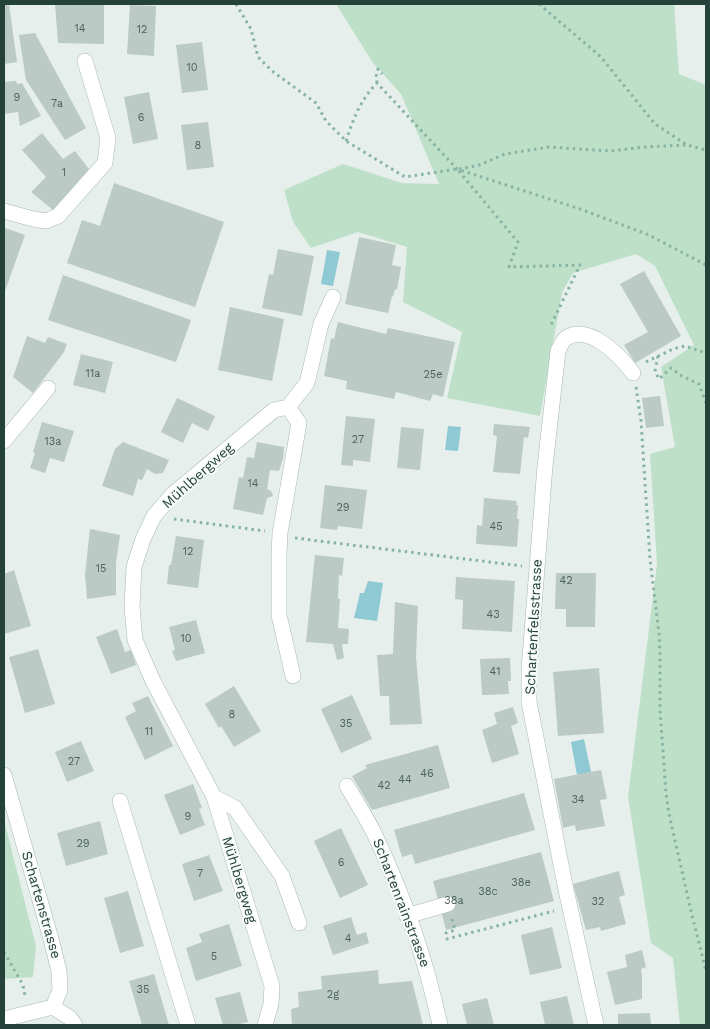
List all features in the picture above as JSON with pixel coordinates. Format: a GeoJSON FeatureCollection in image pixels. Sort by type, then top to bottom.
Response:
{"type":"FeatureCollection","features":[{"type":"Feature","properties":{"kind":"street"},"geometry":{"type":"LineString","coordinates":[[4,211],[46,221],[58,216],[105,163],[108,138],[85,61]]}},
{"type":"Feature","properties":{"kind":"street"},"geometry":{"type":"LineString","coordinates":[[293,676],[279,615],[280,533],[299,423],[288,407],[307,383],[321,324],[333,297]]}},
{"type":"Feature","properties":{"kind":"street"},"geometry":{"type":"LineString","coordinates":[[564,339],[576,334],[589,335],[620,356],[633,373]]}},
{"type":"Feature","properties":{"kind":"street","name":"Schartenfelsstrasse"},"geometry":{"type":"LineString","coordinates":[[564,339],[558,351],[545,466],[529,670],[529,702],[566,890],[596,1025]]}},
{"type":"Feature","properties":{"kind":"street"},"geometry":{"type":"LineString","coordinates":[[4,441],[48,388]]}},
{"type":"Feature","properties":{"kind":"street","name":"Mühlbergweg"},"geometry":{"type":"LineString","coordinates":[[265,1025],[271,1004],[272,986],[214,797],[153,680],[135,640],[132,607],[134,567],[143,539],[154,516],[173,494],[274,410],[288,407]]}},
{"type":"Feature","properties":{"kind":"street","name":"Schartenstrasse"},"geometry":{"type":"LineString","coordinates":[[4,775],[6,792],[59,971],[60,990],[53,1007]]}},
{"type":"Feature","properties":{"kind":"street","name":"Schartenrainstrasse"},"geometry":{"type":"LineString","coordinates":[[347,786],[374,832],[407,916],[431,985],[440,1025]]}},
{"type":"Feature","properties":{"kind":"street"},"geometry":{"type":"LineString","coordinates":[[214,797],[235,808],[282,876],[299,923]]}},
{"type":"Feature","properties":{"kind":"street"},"geometry":{"type":"LineString","coordinates":[[120,801],[188,1025]]}},
{"type":"Feature","properties":{"kind":"street"},"geometry":{"type":"LineString","coordinates":[[407,916],[448,904]]}},
{"type":"Feature","properties":{"kind":"street"},"geometry":{"type":"LineString","coordinates":[[4,1019],[53,1007],[70,1018],[75,1025]]}},
{"type":"Feature","properties":{"kind":"path"},"geometry":{"type":"LineString","coordinates":[[236,4],[251,29],[258,57],[272,71],[316,103],[326,121],[337,134],[405,177],[479,165],[505,154],[549,147],[610,151],[687,145],[706,150]]}},
{"type":"Feature","properties":{"kind":"path"},"geometry":{"type":"LineString","coordinates":[[539,4],[601,57],[655,124],[687,145]]}},
{"type":"Feature","properties":{"kind":"path"},"geometry":{"type":"LineString","coordinates":[[382,74],[378,69],[376,73],[377,83],[457,169],[518,242],[509,267],[580,265],[549,329],[564,339]]}},
{"type":"Feature","properties":{"kind":"path"},"geometry":{"type":"LineString","coordinates":[[346,141],[353,120],[366,94],[377,83]]}},
{"type":"Feature","properties":{"kind":"path"},"geometry":{"type":"LineString","coordinates":[[457,169],[580,208],[649,235],[706,265]]}},
{"type":"Feature","properties":{"kind":"path"},"geometry":{"type":"LineString","coordinates":[[706,353],[685,346],[647,361],[633,373],[639,404],[650,559],[659,633],[660,711],[666,793],[669,814],[706,971]]}},
{"type":"Feature","properties":{"kind":"path"},"geometry":{"type":"LineString","coordinates":[[658,356],[655,371],[659,380],[670,368],[699,384],[706,403]]}},
{"type":"Feature","properties":{"kind":"path"},"geometry":{"type":"LineString","coordinates":[[154,516],[280,533]]}},
{"type":"Feature","properties":{"kind":"path"},"geometry":{"type":"LineString","coordinates":[[279,556],[290,558],[292,538],[537,568]]}},
{"type":"Feature","properties":{"kind":"path"},"geometry":{"type":"LineString","coordinates":[[448,904],[455,930],[446,932],[447,939],[560,910]]}},
{"type":"Feature","properties":{"kind":"path"},"geometry":{"type":"LineString","coordinates":[[4,952],[23,986],[30,1014]]}},
{"type":"Feature","properties":{"kind":"green space"},"geometry":{"type":"Polygon","coordinates":[[[336,4],[674,4],[679,74],[706,85],[706,1025],[680,1025],[673,958],[651,943],[628,797],[657,564],[650,454],[675,447],[661,367],[694,345],[655,266],[636,254],[573,273],[562,293],[540,416],[447,398],[462,332],[403,302],[407,247],[358,232],[311,248],[293,222],[284,190],[343,164],[402,183],[439,184],[401,94],[373,63],[336,4]]]}},
{"type":"Feature","properties":{"kind":"green space"},"geometry":{"type":"Polygon","coordinates":[[[4,820],[36,946],[33,977],[4,979],[4,820]]]}},
{"type":"Feature","properties":{"kind":"water"},"geometry":{"type":"Polygon","coordinates":[[[327,250],[340,252],[333,286],[321,284],[327,250]]]}},
{"type":"Feature","properties":{"kind":"water"},"geometry":{"type":"Polygon","coordinates":[[[448,426],[461,427],[458,451],[445,450],[448,426]]]}},
{"type":"Feature","properties":{"kind":"water"},"geometry":{"type":"Polygon","coordinates":[[[368,581],[383,583],[377,621],[354,618],[360,593],[364,593],[368,581]]]}},
{"type":"Feature","properties":{"kind":"water"},"geometry":{"type":"Polygon","coordinates":[[[584,739],[591,772],[577,775],[571,742],[584,739]]]}},
{"type":"Feature","properties":{"kind":"building"},"geometry":{"type":"Polygon","coordinates":[[[4,4],[9,4],[17,62],[4,64],[4,4]]]}},
{"type":"Feature","properties":{"kind":"building"},"geometry":{"type":"Polygon","coordinates":[[[55,4],[104,4],[104,44],[58,43],[55,4]]]}},
{"type":"Feature","properties":{"kind":"building"},"geometry":{"type":"Polygon","coordinates":[[[130,5],[156,6],[154,56],[127,54],[130,5]]]}},
{"type":"Feature","properties":{"kind":"building"},"geometry":{"type":"Polygon","coordinates":[[[35,33],[86,128],[65,140],[26,80],[19,35],[35,33]]]}},
{"type":"Feature","properties":{"kind":"building"},"geometry":{"type":"Polygon","coordinates":[[[202,42],[208,90],[182,93],[176,45],[202,42]]]}},
{"type":"Feature","properties":{"kind":"building"},"geometry":{"type":"Polygon","coordinates":[[[16,81],[17,84],[22,83],[41,116],[20,126],[18,112],[4,114],[4,82],[16,81]]]}},
{"type":"Feature","properties":{"kind":"building"},"geometry":{"type":"Polygon","coordinates":[[[149,92],[158,139],[133,144],[124,97],[149,92]]]}},
{"type":"Feature","properties":{"kind":"building"},"geometry":{"type":"Polygon","coordinates":[[[208,122],[214,167],[187,170],[181,125],[208,122]]]}},
{"type":"Feature","properties":{"kind":"building"},"geometry":{"type":"Polygon","coordinates":[[[42,133],[63,159],[75,151],[89,169],[53,210],[31,192],[46,177],[22,150],[42,133]]]}},
{"type":"Feature","properties":{"kind":"building"},"geometry":{"type":"Polygon","coordinates":[[[114,183],[224,222],[195,307],[67,263],[82,220],[100,226],[114,183]]]}},
{"type":"Feature","properties":{"kind":"building"},"geometry":{"type":"Polygon","coordinates":[[[5,228],[25,235],[4,294],[4,231],[5,228]]]}},
{"type":"Feature","properties":{"kind":"building"},"geometry":{"type":"Polygon","coordinates":[[[359,237],[396,245],[392,265],[401,267],[397,290],[395,289],[392,296],[388,313],[345,304],[359,237]]]}},
{"type":"Feature","properties":{"kind":"building"},"geometry":{"type":"Polygon","coordinates":[[[278,249],[314,256],[302,316],[262,308],[269,274],[273,275],[278,249]]]}},
{"type":"Feature","properties":{"kind":"building"},"geometry":{"type":"Polygon","coordinates":[[[644,271],[681,336],[635,363],[624,345],[648,332],[620,284],[644,271]]]}},
{"type":"Feature","properties":{"kind":"building"},"geometry":{"type":"Polygon","coordinates":[[[63,275],[191,320],[176,362],[48,320],[63,275]]]}},
{"type":"Feature","properties":{"kind":"building"},"geometry":{"type":"Polygon","coordinates":[[[230,307],[284,319],[272,381],[218,370],[230,307]]]}},
{"type":"Feature","properties":{"kind":"building"},"geometry":{"type":"Polygon","coordinates":[[[338,322],[386,334],[388,328],[455,342],[443,397],[433,394],[430,401],[396,392],[394,399],[346,389],[347,381],[324,376],[331,338],[334,339],[338,322]]]}},
{"type":"Feature","properties":{"kind":"building"},"geometry":{"type":"Polygon","coordinates":[[[27,336],[45,343],[48,337],[67,344],[64,352],[33,393],[13,377],[27,336]]]}},
{"type":"Feature","properties":{"kind":"building"},"geometry":{"type":"Polygon","coordinates":[[[81,354],[113,362],[105,393],[73,385],[81,354]]]}},
{"type":"Feature","properties":{"kind":"building"},"geometry":{"type":"Polygon","coordinates":[[[660,396],[664,426],[646,428],[642,398],[660,396]]]}},
{"type":"Feature","properties":{"kind":"building"},"geometry":{"type":"Polygon","coordinates":[[[177,398],[215,416],[208,431],[192,423],[183,443],[161,432],[177,398]]]}},
{"type":"Feature","properties":{"kind":"building"},"geometry":{"type":"Polygon","coordinates":[[[346,416],[375,419],[370,462],[353,460],[353,466],[341,465],[346,416]]]}},
{"type":"Feature","properties":{"kind":"building"},"geometry":{"type":"Polygon","coordinates":[[[42,422],[74,431],[64,462],[50,458],[45,473],[30,468],[42,422]]]}},
{"type":"Feature","properties":{"kind":"building"},"geometry":{"type":"Polygon","coordinates":[[[494,424],[530,427],[528,438],[524,437],[520,474],[493,472],[497,436],[493,435],[494,424]]]}},
{"type":"Feature","properties":{"kind":"building"},"geometry":{"type":"Polygon","coordinates":[[[401,427],[424,429],[420,470],[397,468],[401,427]]]}},
{"type":"Feature","properties":{"kind":"building"},"geometry":{"type":"Polygon","coordinates":[[[123,442],[169,460],[163,473],[155,474],[147,469],[142,480],[138,479],[133,496],[102,486],[115,449],[123,442]]]}},
{"type":"Feature","properties":{"kind":"building"},"geometry":{"type":"Polygon","coordinates":[[[257,442],[284,447],[279,471],[270,470],[267,489],[273,495],[267,498],[263,515],[233,509],[239,477],[243,478],[247,457],[254,458],[257,442]]]}},
{"type":"Feature","properties":{"kind":"building"},"geometry":{"type":"Polygon","coordinates":[[[325,485],[367,490],[362,529],[338,526],[337,530],[320,528],[325,485]]]}},
{"type":"Feature","properties":{"kind":"building"},"geometry":{"type":"Polygon","coordinates":[[[484,498],[517,501],[517,519],[519,519],[517,547],[476,544],[477,525],[482,526],[484,498]]]}},
{"type":"Feature","properties":{"kind":"building"},"geometry":{"type":"Polygon","coordinates":[[[90,529],[120,535],[116,563],[116,595],[87,599],[85,574],[90,529]]]}},
{"type":"Feature","properties":{"kind":"building"},"geometry":{"type":"Polygon","coordinates":[[[176,536],[204,540],[198,588],[167,584],[169,565],[171,565],[176,536]]]}},
{"type":"Feature","properties":{"kind":"building"},"geometry":{"type":"Polygon","coordinates":[[[315,555],[344,558],[342,576],[339,575],[338,628],[349,629],[348,644],[342,644],[344,658],[337,660],[333,644],[306,642],[315,555]]]}},
{"type":"Feature","properties":{"kind":"building"},"geometry":{"type":"Polygon","coordinates":[[[14,570],[31,626],[4,634],[4,574],[14,570]]]}},
{"type":"Feature","properties":{"kind":"building"},"geometry":{"type":"Polygon","coordinates":[[[556,573],[596,573],[595,627],[566,627],[566,609],[555,609],[556,573]]]}},
{"type":"Feature","properties":{"kind":"building"},"geometry":{"type":"Polygon","coordinates":[[[456,577],[515,581],[512,632],[462,629],[463,600],[455,599],[456,577]]]}},
{"type":"Feature","properties":{"kind":"building"},"geometry":{"type":"Polygon","coordinates":[[[395,602],[418,606],[416,657],[422,724],[390,725],[389,696],[380,696],[377,655],[393,654],[395,602]]]}},
{"type":"Feature","properties":{"kind":"building"},"geometry":{"type":"Polygon","coordinates":[[[196,620],[205,653],[176,661],[172,651],[175,650],[169,627],[196,620]]]}},
{"type":"Feature","properties":{"kind":"building"},"geometry":{"type":"Polygon","coordinates":[[[117,629],[125,652],[131,650],[136,665],[111,674],[96,637],[117,629]]]}},
{"type":"Feature","properties":{"kind":"building"},"geometry":{"type":"Polygon","coordinates":[[[38,649],[55,704],[25,713],[9,657],[38,649]]]}},
{"type":"Feature","properties":{"kind":"building"},"geometry":{"type":"Polygon","coordinates":[[[510,658],[511,681],[508,681],[509,694],[482,695],[480,659],[510,658]]]}},
{"type":"Feature","properties":{"kind":"building"},"geometry":{"type":"Polygon","coordinates":[[[599,668],[604,733],[558,736],[553,672],[599,668]]]}},
{"type":"Feature","properties":{"kind":"building"},"geometry":{"type":"Polygon","coordinates":[[[234,686],[261,731],[234,747],[221,726],[219,728],[205,704],[234,686]]]}},
{"type":"Feature","properties":{"kind":"building"},"geometry":{"type":"Polygon","coordinates":[[[352,695],[372,739],[341,753],[321,709],[352,695]]]}},
{"type":"Feature","properties":{"kind":"building"},"geometry":{"type":"Polygon","coordinates":[[[148,696],[173,746],[145,760],[125,717],[136,711],[132,703],[148,696]]]}},
{"type":"Feature","properties":{"kind":"building"},"geometry":{"type":"Polygon","coordinates":[[[513,707],[518,723],[511,726],[519,754],[492,763],[482,730],[497,724],[494,713],[513,707]]]}},
{"type":"Feature","properties":{"kind":"building"},"geometry":{"type":"Polygon","coordinates":[[[81,741],[94,771],[67,782],[55,752],[81,741]]]}},
{"type":"Feature","properties":{"kind":"building"},"geometry":{"type":"Polygon","coordinates":[[[438,745],[450,788],[372,810],[352,776],[367,768],[365,765],[438,745]]]}},
{"type":"Feature","properties":{"kind":"building"},"geometry":{"type":"Polygon","coordinates":[[[601,770],[607,799],[600,800],[605,826],[576,831],[575,825],[563,828],[554,779],[601,770]]]}},
{"type":"Feature","properties":{"kind":"building"},"geometry":{"type":"Polygon","coordinates":[[[193,784],[202,808],[199,809],[205,825],[180,835],[164,795],[193,784]]]}},
{"type":"Feature","properties":{"kind":"building"},"geometry":{"type":"Polygon","coordinates":[[[524,793],[535,830],[415,864],[412,854],[402,857],[394,830],[524,793]]]}},
{"type":"Feature","properties":{"kind":"building"},"geometry":{"type":"Polygon","coordinates":[[[100,821],[108,854],[66,866],[57,833],[100,821]]]}},
{"type":"Feature","properties":{"kind":"building"},"geometry":{"type":"Polygon","coordinates":[[[341,828],[368,885],[340,898],[314,841],[341,828]]]}},
{"type":"Feature","properties":{"kind":"building"},"geometry":{"type":"Polygon","coordinates":[[[541,852],[554,901],[446,930],[433,881],[541,852]]]}},
{"type":"Feature","properties":{"kind":"building"},"geometry":{"type":"Polygon","coordinates":[[[209,855],[223,891],[194,901],[182,864],[209,855]]]}},
{"type":"Feature","properties":{"kind":"building"},"geometry":{"type":"Polygon","coordinates":[[[619,871],[625,895],[619,897],[626,924],[601,931],[600,927],[586,930],[573,884],[619,871]]]}},
{"type":"Feature","properties":{"kind":"building"},"geometry":{"type":"Polygon","coordinates":[[[128,891],[144,946],[120,953],[104,898],[128,891]]]}},
{"type":"Feature","properties":{"kind":"building"},"geometry":{"type":"Polygon","coordinates":[[[351,917],[357,935],[366,932],[369,943],[333,955],[323,926],[351,917]]]}},
{"type":"Feature","properties":{"kind":"building"},"geometry":{"type":"Polygon","coordinates":[[[229,924],[242,966],[196,981],[186,948],[202,942],[199,934],[229,924]]]}},
{"type":"Feature","properties":{"kind":"building"},"geometry":{"type":"Polygon","coordinates":[[[552,927],[562,968],[530,975],[521,935],[552,927]]]}},
{"type":"Feature","properties":{"kind":"building"},"geometry":{"type":"Polygon","coordinates":[[[642,950],[646,967],[641,969],[642,999],[615,1005],[607,972],[627,967],[625,955],[642,950]]]}},
{"type":"Feature","properties":{"kind":"building"},"geometry":{"type":"Polygon","coordinates":[[[378,970],[379,984],[412,981],[423,1025],[292,1025],[291,1009],[299,1007],[298,992],[322,989],[321,976],[378,970]]]}},
{"type":"Feature","properties":{"kind":"building"},"geometry":{"type":"Polygon","coordinates":[[[154,974],[169,1025],[142,1025],[129,981],[154,974]]]}},
{"type":"Feature","properties":{"kind":"building"},"geometry":{"type":"Polygon","coordinates":[[[240,992],[248,1022],[223,1025],[215,998],[240,992]]]}},
{"type":"Feature","properties":{"kind":"building"},"geometry":{"type":"Polygon","coordinates":[[[567,996],[574,1025],[545,1025],[540,1002],[567,996]]]}},
{"type":"Feature","properties":{"kind":"building"},"geometry":{"type":"Polygon","coordinates":[[[487,998],[494,1025],[467,1025],[462,1004],[487,998]]]}},
{"type":"Feature","properties":{"kind":"building"},"geometry":{"type":"Polygon","coordinates":[[[650,1013],[651,1025],[618,1025],[618,1014],[650,1013]]]}}]}
